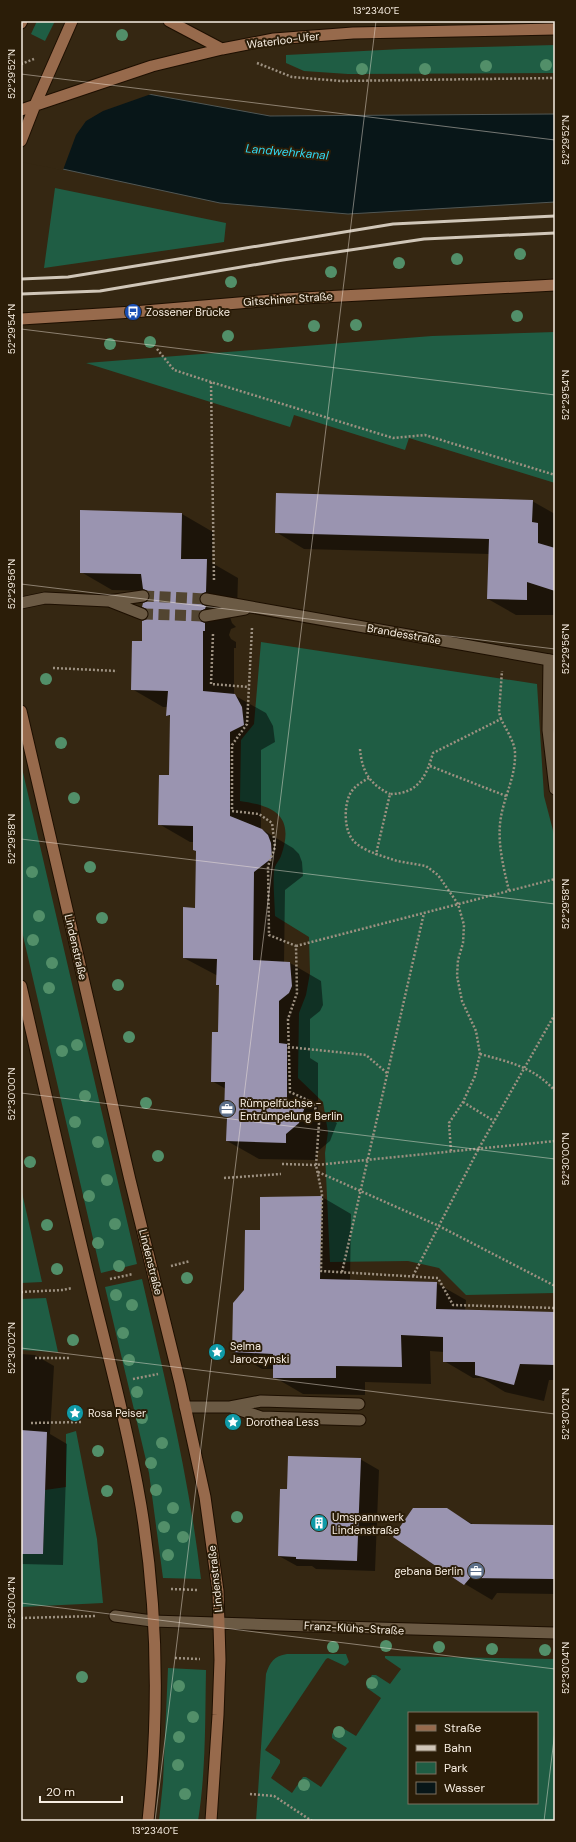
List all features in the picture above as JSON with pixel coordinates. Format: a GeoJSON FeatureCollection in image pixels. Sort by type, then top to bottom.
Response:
{"type":"FeatureCollection","features":[{"type":"Feature","properties":{"kind":"main road"},"geometry":{"type":"LineString","coordinates":[[21,141],[35,104],[72,21]]}},
{"type":"Feature","properties":{"kind":"main road"},"geometry":{"type":"LineString","coordinates":[[169,21],[222,49]]}},
{"type":"Feature","properties":{"kind":"main road","name":"Waterloo-Ufer"},"geometry":{"type":"LineString","coordinates":[[21,110],[35,104],[152,66],[222,49],[274,39],[311,35],[555,29]]}},
{"type":"Feature","properties":{"kind":"main road","name":"Gitschiner Straße"},"geometry":{"type":"LineString","coordinates":[[21,319],[133,312],[292,298],[555,285]]}},
{"type":"Feature","properties":{"kind":"main road","name":"Lindenstraße"},"geometry":{"type":"LineString","coordinates":[[21,711],[130,1180],[177,1370],[205,1497],[218,1591],[219,1623],[218,1715],[211,1821]]}},
{"type":"Feature","properties":{"kind":"main road"},"geometry":{"type":"LineString","coordinates":[[21,986],[115,1383],[141,1507],[152,1621],[155,1718],[148,1821]]}},
{"type":"Feature","properties":{"kind":"street"},"geometry":{"type":"LineString","coordinates":[[21,603],[45,598],[108,601],[143,596]]}},
{"type":"Feature","properties":{"kind":"street","name":"Brandesstraße"},"geometry":{"type":"LineString","coordinates":[[210,600],[503,651],[552,661]]}},
{"type":"Feature","properties":{"kind":"street"},"geometry":{"type":"LineString","coordinates":[[108,601],[142,614]]}},
{"type":"Feature","properties":{"kind":"street","name":"Brandesstraße"},"geometry":{"type":"LineString","coordinates":[[210,615],[254,607]]}},
{"type":"Feature","properties":{"kind":"street"},"geometry":{"type":"LineString","coordinates":[[552,661],[548,730],[555,789]]}},
{"type":"Feature","properties":{"kind":"street"},"geometry":{"type":"LineString","coordinates":[[185,1407],[230,1407],[261,1401],[359,1404]]}},
{"type":"Feature","properties":{"kind":"street"},"geometry":{"type":"LineString","coordinates":[[230,1407],[261,1417],[360,1420]]}},
{"type":"Feature","properties":{"kind":"street","name":"Franz-Klühs-Straße"},"geometry":{"type":"LineString","coordinates":[[115,1616],[152,1621],[394,1630],[555,1632]]}},
{"type":"Feature","properties":{"kind":"path"},"geometry":{"type":"LineString","coordinates":[[251,60],[292,77],[341,81],[555,78]]}},
{"type":"Feature","properties":{"kind":"path"},"geometry":{"type":"LineString","coordinates":[[157,349],[174,370],[211,382],[393,438],[425,435],[555,476]]}},
{"type":"Feature","properties":{"kind":"path"},"geometry":{"type":"LineString","coordinates":[[210,600],[211,382]]}},
{"type":"Feature","properties":{"kind":"path"},"geometry":{"type":"LineString","coordinates":[[254,607],[247,724],[232,745],[232,811],[259,814],[272,823],[275,847],[268,866],[269,935],[296,946],[555,879]]}},
{"type":"Feature","properties":{"kind":"path"},"geometry":{"type":"LineString","coordinates":[[210,615],[211,684],[249,687]]}},
{"type":"Feature","properties":{"kind":"path"},"geometry":{"type":"LineString","coordinates":[[503,651],[499,712],[515,752],[512,779],[501,809],[499,827],[501,856],[509,891]]}},
{"type":"Feature","properties":{"kind":"path"},"geometry":{"type":"LineString","coordinates":[[52,668],[117,671]]}},
{"type":"Feature","properties":{"kind":"path"},"geometry":{"type":"LineString","coordinates":[[360,749],[362,764],[369,778],[376,786],[390,794],[407,791],[421,782],[430,766],[433,753],[501,719]]}},
{"type":"Feature","properties":{"kind":"path"},"geometry":{"type":"LineString","coordinates":[[430,766],[506,796]]}},
{"type":"Feature","properties":{"kind":"path"},"geometry":{"type":"LineString","coordinates":[[369,778],[356,785],[350,793],[346,811],[349,833],[353,840],[368,851],[376,854],[397,861],[426,866],[438,876],[458,904],[464,925],[464,943],[458,960],[457,976],[462,1001],[476,1031],[480,1054],[475,1076],[463,1102],[449,1123],[451,1151]]}},
{"type":"Feature","properties":{"kind":"path"},"geometry":{"type":"LineString","coordinates":[[376,854],[390,794]]}},
{"type":"Feature","properties":{"kind":"path"},"geometry":{"type":"LineString","coordinates":[[342,1272],[424,913]]}},
{"type":"Feature","properties":{"kind":"path"},"geometry":{"type":"LineString","coordinates":[[296,946],[297,993],[288,1019],[290,1092],[314,1103],[319,1123],[316,1165],[322,1194],[321,1271],[438,1278],[454,1305],[555,1308]]}},
{"type":"Feature","properties":{"kind":"path"},"geometry":{"type":"LineString","coordinates":[[413,1276],[479,1148],[555,1014]]}},
{"type":"Feature","properties":{"kind":"path"},"geometry":{"type":"LineString","coordinates":[[288,1047],[366,1055],[388,1073]]}},
{"type":"Feature","properties":{"kind":"path"},"geometry":{"type":"LineString","coordinates":[[480,1054],[525,1068],[546,1081],[555,1091]]}},
{"type":"Feature","properties":{"kind":"path"},"geometry":{"type":"LineString","coordinates":[[463,1102],[494,1121]]}},
{"type":"Feature","properties":{"kind":"path"},"geometry":{"type":"LineString","coordinates":[[282,1164],[316,1165],[555,1141]]}},
{"type":"Feature","properties":{"kind":"path"},"geometry":{"type":"LineString","coordinates":[[318,1172],[438,1226],[555,1286]]}},
{"type":"Feature","properties":{"kind":"path"},"geometry":{"type":"LineString","coordinates":[[224,1178],[282,1174]]}},
{"type":"Feature","properties":{"kind":"path"},"geometry":{"type":"LineString","coordinates":[[179,1264],[190,1261]]}},
{"type":"Feature","properties":{"kind":"path"},"geometry":{"type":"LineString","coordinates":[[107,1280],[138,1273]]}},
{"type":"Feature","properties":{"kind":"path"},"geometry":{"type":"LineString","coordinates":[[21,1292],[63,1290]]}},
{"type":"Feature","properties":{"kind":"path"},"geometry":{"type":"LineString","coordinates":[[35,1358],[68,1358]]}},
{"type":"Feature","properties":{"kind":"path"},"geometry":{"type":"LineString","coordinates":[[115,1383],[177,1370]]}},
{"type":"Feature","properties":{"kind":"path"},"geometry":{"type":"LineString","coordinates":[[31,1423],[82,1422]]}},
{"type":"Feature","properties":{"kind":"path"},"geometry":{"type":"LineString","coordinates":[[164,1589],[202,1590]]}},
{"type":"Feature","properties":{"kind":"path"},"geometry":{"type":"LineString","coordinates":[[21,1618],[115,1616]]}},
{"type":"Feature","properties":{"kind":"path"},"geometry":{"type":"LineString","coordinates":[[168,1658],[206,1659]]}},
{"type":"Feature","properties":{"kind":"path"},"geometry":{"type":"LineString","coordinates":[[250,1794],[274,1796],[312,1821]]}},
{"type":"Feature","properties":{"kind":"green space"},"geometry":{"type":"Polygon","coordinates":[[[37,21],[55,21],[45,41],[31,34],[37,21]]]}},
{"type":"Feature","properties":{"kind":"green space"},"geometry":{"type":"Polygon","coordinates":[[[555,45],[555,73],[348,74],[304,71],[286,63],[286,55],[402,49],[555,45]]]}},
{"type":"Feature","properties":{"kind":"green space"},"geometry":{"type":"Polygon","coordinates":[[[55,188],[226,223],[224,242],[44,268],[55,188]]]}},
{"type":"Feature","properties":{"kind":"green space"},"geometry":{"type":"Polygon","coordinates":[[[555,332],[555,483],[409,438],[405,450],[294,415],[290,427],[86,363],[432,336],[555,332]]]}},
{"type":"Feature","properties":{"kind":"green space"},"geometry":{"type":"Polygon","coordinates":[[[261,642],[537,684],[544,796],[555,838],[555,1293],[466,1295],[439,1268],[408,1261],[330,1262],[325,1153],[328,1132],[323,1102],[298,1078],[299,1013],[306,995],[310,973],[309,937],[275,916],[274,871],[285,842],[283,822],[279,815],[272,810],[263,806],[240,801],[241,740],[254,724],[261,642]]]}},
{"type":"Feature","properties":{"kind":"green space"},"geometry":{"type":"Polygon","coordinates":[[[21,764],[137,1264],[101,1273],[21,927],[21,764]]]}},
{"type":"Feature","properties":{"kind":"green space"},"geometry":{"type":"Polygon","coordinates":[[[21,1188],[42,1282],[21,1283],[21,1188]]]}},
{"type":"Feature","properties":{"kind":"green space"},"geometry":{"type":"Polygon","coordinates":[[[142,1279],[168,1391],[183,1466],[201,1579],[163,1578],[149,1473],[105,1287],[142,1279]]]}},
{"type":"Feature","properties":{"kind":"green space"},"geometry":{"type":"Polygon","coordinates":[[[46,1298],[58,1352],[21,1350],[21,1299],[46,1298]]]}},
{"type":"Feature","properties":{"kind":"green space"},"geometry":{"type":"Polygon","coordinates":[[[76,1431],[97,1539],[103,1603],[21,1607],[21,1554],[43,1554],[45,1490],[66,1487],[66,1434],[76,1431]]]}},
{"type":"Feature","properties":{"kind":"green space"},"geometry":{"type":"Polygon","coordinates":[[[287,1654],[346,1654],[349,1662],[345,1666],[328,1658],[326,1659],[265,1750],[280,1760],[280,1763],[271,1778],[292,1793],[303,1777],[306,1777],[321,1787],[347,1748],[332,1738],[332,1734],[337,1727],[341,1727],[356,1736],[381,1698],[367,1688],[366,1684],[372,1675],[376,1675],[390,1684],[401,1669],[385,1658],[385,1656],[555,1659],[555,1821],[256,1821],[266,1674],[273,1660],[279,1656],[287,1654]]]}},
{"type":"Feature","properties":{"kind":"green space"},"geometry":{"type":"Polygon","coordinates":[[[168,1668],[206,1670],[204,1764],[198,1821],[159,1821],[163,1782],[168,1668]]]}},
{"type":"Feature","properties":{"kind":"water","name":"Landwehrkanal"},"geometry":{"type":"Polygon","coordinates":[[[21,71],[270,116],[555,114],[555,202],[348,214],[220,203],[21,160],[21,71]]]}},
{"type":"Feature","properties":{"kind":"pier"},"geometry":{"type":"Polygon","coordinates":[[[21,69],[154,93],[103,111],[86,121],[76,135],[63,170],[21,162],[21,69]]]}},
{"type":"Feature","properties":{"kind":"building"},"geometry":{"type":"Polygon","coordinates":[[[276,493],[533,500],[532,522],[538,523],[538,543],[555,548],[555,591],[527,582],[527,600],[487,599],[489,539],[275,533],[276,493]]]}},
{"type":"Feature","properties":{"kind":"building"},"geometry":{"type":"Polygon","coordinates":[[[80,510],[182,513],[181,559],[207,559],[206,592],[201,594],[199,598],[201,604],[206,606],[205,609],[200,611],[198,617],[200,621],[205,623],[205,631],[203,631],[203,691],[235,694],[242,707],[244,725],[230,732],[230,816],[262,829],[268,835],[271,843],[272,858],[254,872],[253,960],[290,962],[292,986],[289,993],[279,1001],[279,1043],[287,1044],[287,1104],[306,1104],[299,1123],[286,1134],[286,1143],[226,1141],[227,1117],[224,1117],[225,1082],[211,1082],[212,1032],[218,1032],[219,985],[216,985],[217,959],[183,958],[183,907],[195,908],[196,851],[193,850],[193,826],[158,825],[159,775],[169,775],[170,715],[166,716],[168,691],[131,690],[132,641],[142,641],[142,621],[147,619],[149,613],[147,609],[142,607],[143,603],[148,601],[150,595],[148,591],[143,589],[141,574],[80,573],[80,510]]]}},
{"type":"Feature","properties":{"kind":"building"},"geometry":{"type":"Polygon","coordinates":[[[322,1196],[320,1279],[437,1282],[436,1309],[555,1312],[555,1365],[520,1364],[514,1385],[475,1375],[475,1362],[443,1362],[443,1337],[401,1335],[402,1367],[336,1366],[336,1378],[273,1378],[273,1354],[232,1352],[233,1303],[244,1290],[245,1230],[260,1230],[260,1197],[322,1196]]]}},
{"type":"Feature","properties":{"kind":"building"},"geometry":{"type":"Polygon","coordinates":[[[21,1430],[47,1432],[43,1554],[21,1554],[21,1430]]]}},
{"type":"Feature","properties":{"kind":"building","name":"Umspannwerk Lindenstraße"},"geometry":{"type":"Polygon","coordinates":[[[288,1456],[361,1458],[357,1561],[296,1559],[296,1557],[278,1556],[280,1489],[287,1489],[288,1456]]]}},
{"type":"Feature","properties":{"kind":"building"},"geometry":{"type":"Polygon","coordinates":[[[413,1508],[447,1508],[471,1524],[555,1525],[555,1579],[470,1578],[464,1585],[393,1537],[413,1508]]]}},
{"type":"Feature","properties":{"kind":"tunnel"},"geometry":{"type":"LineString","coordinates":[[143,596],[206,599]]}},
{"type":"Feature","properties":{"kind":"tunnel"},"geometry":{"type":"LineString","coordinates":[[142,614],[205,616]]}},
{"type":"Feature","properties":{"kind":"railway"},"geometry":{"type":"LineString","coordinates":[[21,279],[68,277],[393,224],[555,216]]}},
{"type":"Feature","properties":{"kind":"railway"},"geometry":{"type":"LineString","coordinates":[[21,294],[100,291],[283,260],[424,239],[555,233]]}},
{"type":"Feature","properties":{"kind":"place","name":"Zossener Brücke"},"geometry":{"type":"Point","coordinates":[133,312]}},
{"type":"Feature","properties":{"kind":"place","name":"Rümpelfüchse - Entrümpelung Berlin"},"geometry":{"type":"Point","coordinates":[227,1109]}},
{"type":"Feature","properties":{"kind":"place","name":"Selma Jaroczynski"},"geometry":{"type":"Point","coordinates":[217,1352]}},
{"type":"Feature","properties":{"kind":"place","name":"Rosa Peiser"},"geometry":{"type":"Point","coordinates":[75,1413]}},
{"type":"Feature","properties":{"kind":"place","name":"Dorothea Less"},"geometry":{"type":"Point","coordinates":[233,1422]}},
{"type":"Feature","properties":{"kind":"place","name":"Umspannwerk Lindenstraße"},"geometry":{"type":"Point","coordinates":[319,1523]}},
{"type":"Feature","properties":{"kind":"place","name":"gebana Berlin"},"geometry":{"type":"Point","coordinates":[476,1571]}}]}
